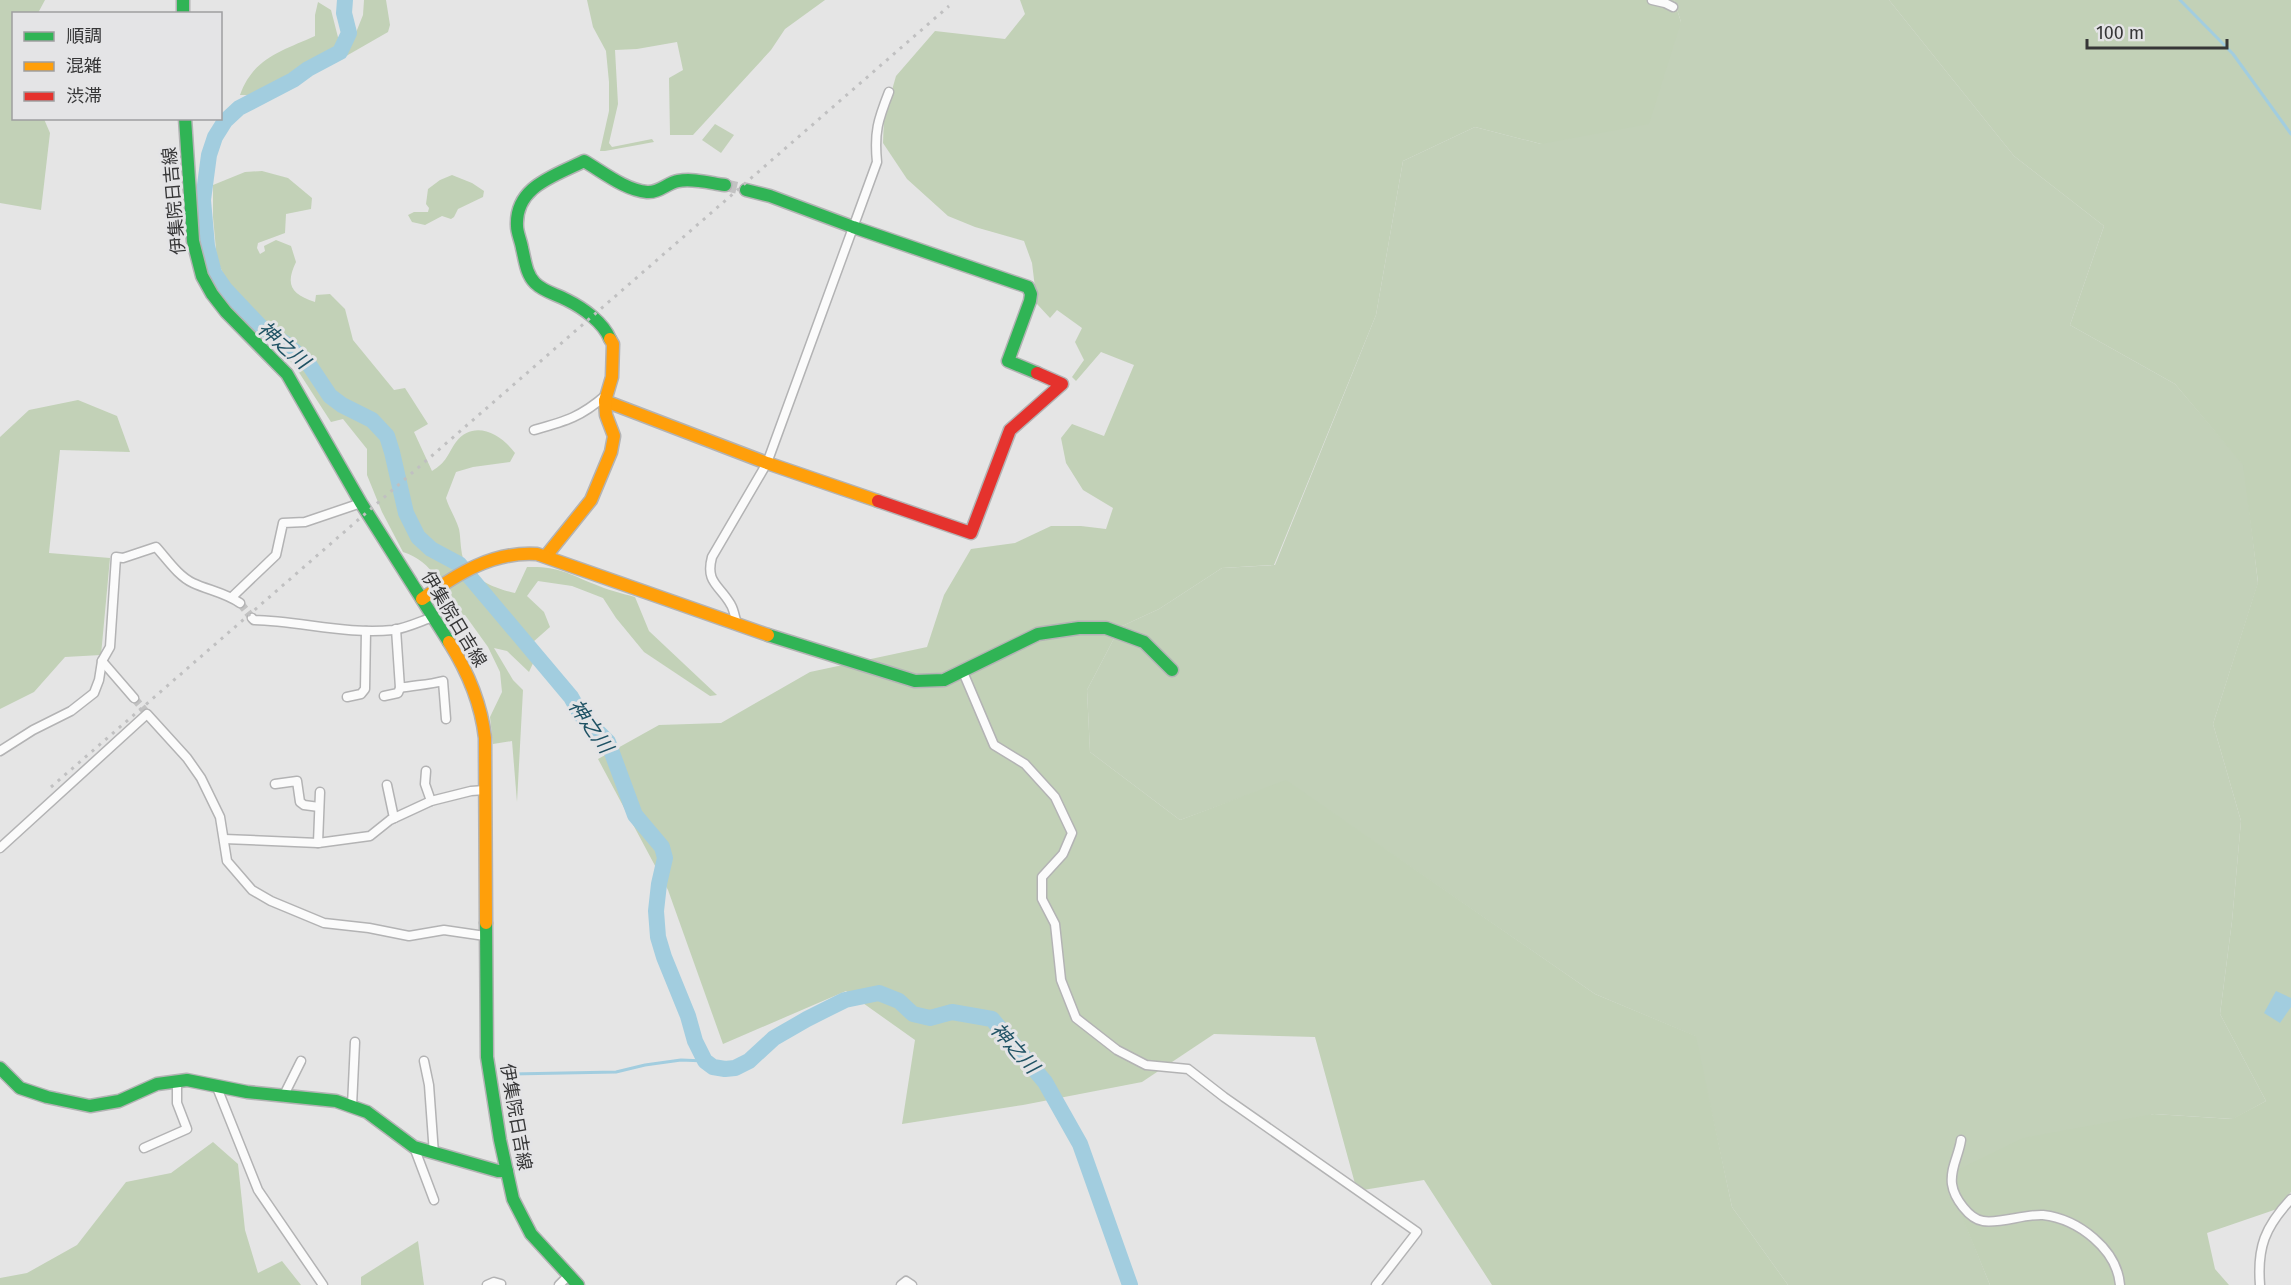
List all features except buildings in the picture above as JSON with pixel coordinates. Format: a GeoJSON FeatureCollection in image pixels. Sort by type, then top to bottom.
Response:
{"type":"FeatureCollection","features":[{"type":"Feature","properties":{"kind":"street"},"geometry":{"type":"LineString","coordinates":[[1652,0],[1672,7]]}},
{"type":"Feature","properties":{"kind":"street"},"geometry":{"type":"LineString","coordinates":[[737,624],[731,605],[712,581],[710,563],[767,463],[877,162],[875,138],[878,119],[889,92]]}},
{"type":"Feature","properties":{"kind":"street","name":"伊集院日吉線"},"geometry":{"type":"LineString","coordinates":[[185,120],[193,241],[202,276],[226,312],[287,374],[361,503],[463,664],[475,691],[483,718],[485,738],[485,936],[488,1057],[498,1131],[513,1199],[519,1214],[564,1280],[578,1285]]}},
{"type":"Feature","properties":{"kind":"street"},"geometry":{"type":"LineString","coordinates":[[546,556],[591,500],[604,473],[614,436],[606,415],[605,398],[612,377],[613,344],[605,327],[568,300],[547,292],[534,282],[528,272],[518,226],[519,210],[525,194],[534,186],[584,161],[629,186],[648,192],[676,182],[690,181],[724,185]]}},
{"type":"Feature","properties":{"kind":"street"},"geometry":{"type":"LineString","coordinates":[[605,398],[767,463],[971,533],[1010,430],[1062,384],[1008,361],[1030,301],[1031,294],[1028,287],[770,196],[746,190]]}},
{"type":"Feature","properties":{"kind":"street"},"geometry":{"type":"LineString","coordinates":[[534,430],[570,420],[605,398]]}},
{"type":"Feature","properties":{"kind":"street"},"geometry":{"type":"LineString","coordinates":[[232,597],[276,555],[283,523],[305,522],[361,503]]}},
{"type":"Feature","properties":{"kind":"street"},"geometry":{"type":"LineString","coordinates":[[0,751],[33,730],[71,711],[93,693],[99,680],[102,661],[110,647],[116,557],[123,558],[156,547],[179,574],[191,582],[232,597],[240,603]]}},
{"type":"Feature","properties":{"kind":"street"},"geometry":{"type":"LineString","coordinates":[[422,599],[471,568],[506,553],[524,551],[546,556],[553,561],[606,577],[737,624],[915,681],[944,680],[1038,633],[1088,628],[1106,628],[1144,642],[1172,670]]}},
{"type":"Feature","properties":{"kind":"street"},"geometry":{"type":"LineString","coordinates":[[252,618],[366,631],[396,629],[433,617]]}},
{"type":"Feature","properties":{"kind":"street"},"geometry":{"type":"LineString","coordinates":[[384,696],[398,693],[400,688],[396,629]]}},
{"type":"Feature","properties":{"kind":"street"},"geometry":{"type":"LineString","coordinates":[[346,697],[361,694],[365,688],[366,631]]}},
{"type":"Feature","properties":{"kind":"street"},"geometry":{"type":"LineString","coordinates":[[102,661],[134,698]]}},
{"type":"Feature","properties":{"kind":"street"},"geometry":{"type":"LineString","coordinates":[[963,672],[994,745],[1025,764],[1055,797],[1072,833],[1063,854],[1042,876],[1042,899],[1055,924],[1061,980],[1076,1018],[1117,1050],[1146,1065],[1188,1069],[1224,1097],[1417,1232],[1376,1285]]}},
{"type":"Feature","properties":{"kind":"street"},"geometry":{"type":"LineString","coordinates":[[400,688],[418,687],[443,681],[446,719]]}},
{"type":"Feature","properties":{"kind":"street"},"geometry":{"type":"LineString","coordinates":[[0,848],[146,713],[187,758],[201,778],[220,818],[227,861],[252,890],[271,901],[324,923],[369,928],[409,936],[444,930],[485,936]]}},
{"type":"Feature","properties":{"kind":"street"},"geometry":{"type":"LineString","coordinates":[[426,771],[425,784],[431,801]]}},
{"type":"Feature","properties":{"kind":"street"},"geometry":{"type":"LineString","coordinates":[[275,784],[297,781],[300,802],[304,805],[319,807]]}},
{"type":"Feature","properties":{"kind":"street"},"geometry":{"type":"LineString","coordinates":[[387,785],[394,818]]}},
{"type":"Feature","properties":{"kind":"street"},"geometry":{"type":"LineString","coordinates":[[224,839],[318,843],[370,836],[394,818],[431,801],[471,791],[485,790]]}},
{"type":"Feature","properties":{"kind":"street"},"geometry":{"type":"LineString","coordinates":[[318,843],[320,792]]}},
{"type":"Feature","properties":{"kind":"street"},"geometry":{"type":"LineString","coordinates":[[352,1106],[355,1042]]}},
{"type":"Feature","properties":{"kind":"street"},"geometry":{"type":"LineString","coordinates":[[283,1097],[301,1061]]}},
{"type":"Feature","properties":{"kind":"street"},"geometry":{"type":"LineString","coordinates":[[424,1061],[429,1085],[435,1154]]}},
{"type":"Feature","properties":{"kind":"street"},"geometry":{"type":"LineString","coordinates":[[0,1068],[20,1088],[90,1106],[120,1101],[157,1084],[187,1080],[247,1092],[327,1100],[367,1112],[414,1147],[498,1171],[507,1171]]}},
{"type":"Feature","properties":{"kind":"street"},"geometry":{"type":"LineString","coordinates":[[144,1148],[187,1129],[177,1103],[177,1081]]}},
{"type":"Feature","properties":{"kind":"street"},"geometry":{"type":"LineString","coordinates":[[216,1085],[258,1190],[323,1285]]}},
{"type":"Feature","properties":{"kind":"street"},"geometry":{"type":"LineString","coordinates":[[1961,1140],[1960,1150],[1952,1170],[1952,1186],[1961,1205],[1973,1217],[1984,1221],[2043,1215],[2074,1224],[2099,1243],[2112,1260],[2120,1285]]}},
{"type":"Feature","properties":{"kind":"street"},"geometry":{"type":"LineString","coordinates":[[414,1147],[434,1200]]}},
{"type":"Feature","properties":{"kind":"street"},"geometry":{"type":"LineString","coordinates":[[2260,1285],[2260,1251],[2263,1241],[2267,1231],[2291,1199]]}},
{"type":"Feature","properties":{"kind":"street"},"geometry":{"type":"LineString","coordinates":[[901,1285],[906,1281],[912,1285]]}},
{"type":"Feature","properties":{"kind":"street"},"geometry":{"type":"LineString","coordinates":[[487,1285],[494,1282],[502,1285]]}},
{"type":"Feature","properties":{"kind":"green space"},"geometry":{"type":"Polygon","coordinates":[[[0,0],[45,0],[39,12],[12,12],[12,120],[44,120],[50,133],[41,210],[0,203],[0,0]]]}},
{"type":"Feature","properties":{"kind":"green space"},"geometry":{"type":"Polygon","coordinates":[[[364,0],[386,0],[390,25],[388,32],[327,67],[294,75],[256,95],[240,95],[246,82],[261,64],[270,57],[315,36],[315,15],[318,2],[331,10],[340,45],[353,40],[363,15],[364,0]]]}},
{"type":"Feature","properties":{"kind":"green space"},"geometry":{"type":"Polygon","coordinates":[[[587,0],[825,0],[785,29],[771,50],[693,135],[670,135],[669,78],[683,70],[677,42],[637,49],[615,50],[618,104],[609,143],[612,147],[652,139],[654,142],[600,151],[609,111],[609,82],[606,51],[593,27],[587,0]]]}},
{"type":"Feature","properties":{"kind":"green space"},"geometry":{"type":"Polygon","coordinates":[[[1020,0],[1674,0],[1681,22],[1649,124],[1541,144],[1475,127],[1403,161],[1376,315],[1274,565],[1222,568],[1159,609],[1120,627],[1087,690],[1090,752],[1180,820],[1286,780],[1595,994],[1696,1036],[1732,1207],[1788,1285],[1492,1285],[1424,1180],[1357,1191],[1315,1037],[1214,1034],[1142,1082],[1023,1105],[902,1124],[915,1040],[846,991],[723,1044],[668,890],[598,759],[659,725],[721,723],[810,672],[927,647],[944,595],[971,549],[1015,543],[1051,526],[1106,529],[1113,508],[1083,490],[1066,463],[1061,438],[1072,424],[1104,436],[1134,365],[1101,352],[1076,381],[1072,377],[1084,360],[1075,342],[1082,328],[1057,310],[1050,318],[1037,304],[1032,263],[1024,241],[975,227],[948,216],[907,179],[883,143],[884,118],[896,76],[935,31],[1005,39],[1025,14],[1020,0]]]}},
{"type":"Feature","properties":{"kind":"green space"},"geometry":{"type":"Polygon","coordinates":[[[1674,0],[1889,0],[2014,156],[2104,226],[2070,325],[2175,384],[2244,465],[2258,583],[2213,724],[2241,821],[2232,921],[2220,1014],[2266,1101],[2233,1119],[2154,1114],[1946,1176],[1990,1285],[1788,1285],[1732,1207],[1695,1036],[1595,994],[1286,781],[1180,820],[1090,752],[1087,690],[1120,627],[1159,609],[1222,568],[1275,565],[1376,315],[1403,161],[1475,127],[1541,144],[1681,22],[1674,0]]]}},
{"type":"Feature","properties":{"kind":"green space"},"geometry":{"type":"Polygon","coordinates":[[[1889,0],[2291,0],[2291,1192],[2277,1209],[2207,1233],[2215,1269],[2229,1285],[1990,1285],[1945,1176],[2023,1138],[2154,1114],[2232,1119],[2266,1101],[2220,1014],[2232,921],[2241,821],[2213,724],[2258,582],[2243,465],[2175,384],[2070,325],[2104,226],[2014,156],[1889,0]]]}},
{"type":"Feature","properties":{"kind":"green space"},"geometry":{"type":"Polygon","coordinates":[[[715,124],[734,135],[721,153],[702,140],[715,124]]]}},
{"type":"Feature","properties":{"kind":"green space"},"geometry":{"type":"Polygon","coordinates":[[[262,171],[288,178],[312,198],[311,209],[286,214],[285,233],[258,243],[257,248],[260,254],[265,251],[264,246],[276,240],[291,246],[296,262],[291,277],[292,288],[300,296],[315,302],[316,295],[330,294],[345,309],[353,340],[394,390],[405,388],[428,424],[414,432],[432,471],[444,461],[456,442],[471,431],[479,430],[495,435],[515,453],[510,462],[473,467],[456,472],[446,498],[459,529],[462,553],[468,568],[486,583],[515,593],[527,567],[538,567],[562,571],[604,588],[635,597],[649,631],[717,695],[710,696],[644,652],[603,598],[572,586],[538,581],[527,596],[544,612],[550,627],[524,650],[534,661],[529,672],[507,651],[494,648],[513,680],[523,690],[517,802],[512,741],[493,744],[490,717],[502,692],[500,672],[488,647],[465,615],[457,615],[430,569],[414,556],[403,552],[382,512],[367,475],[367,449],[343,419],[331,422],[300,374],[226,280],[217,260],[213,185],[245,172],[262,171]]]}},
{"type":"Feature","properties":{"kind":"green space"},"geometry":{"type":"Polygon","coordinates":[[[452,175],[484,191],[483,197],[458,209],[451,219],[442,216],[425,225],[412,222],[408,215],[414,212],[428,212],[429,208],[426,204],[428,189],[452,175]]]}},
{"type":"Feature","properties":{"kind":"green space"},"geometry":{"type":"Polygon","coordinates":[[[78,400],[117,416],[130,452],[60,450],[49,553],[110,558],[101,655],[65,657],[34,692],[0,709],[0,437],[29,410],[78,400]]]}},
{"type":"Feature","properties":{"kind":"green space"},"geometry":{"type":"Polygon","coordinates":[[[213,1142],[238,1164],[245,1230],[258,1273],[282,1261],[301,1285],[0,1285],[0,1278],[27,1273],[77,1245],[126,1182],[171,1173],[213,1142]]]}},
{"type":"Feature","properties":{"kind":"green space"},"geometry":{"type":"Polygon","coordinates":[[[418,1241],[424,1285],[361,1285],[361,1277],[418,1241]]]}},
{"type":"Feature","properties":{"kind":"water"},"geometry":{"type":"Polygon","coordinates":[[[2276,991],[2291,998],[2291,1007],[2280,1023],[2264,1013],[2276,991]]]}},
{"type":"Feature","properties":{"kind":"waterway","name":"神之川"},"geometry":{"type":"LineString","coordinates":[[345,0],[344,13],[349,33],[340,52],[239,108],[225,121],[215,137],[209,155],[203,200],[207,246],[214,273],[225,289],[260,326],[308,363],[330,396],[342,405],[372,420],[387,436],[406,513],[418,537],[431,549],[459,564],[571,697],[581,715],[608,742],[635,815],[662,847],[665,858],[656,911],[658,937],[695,1041],[705,1061],[713,1067],[735,1068],[749,1061],[774,1038],[807,1019],[845,1000],[879,993],[899,1001],[913,1014],[930,1018],[952,1012],[992,1019],[1045,1082],[1080,1144],[1130,1285]]}},
{"type":"Feature","properties":{"kind":"waterway"},"geometry":{"type":"LineString","coordinates":[[2180,0],[2233,54],[2291,134]]}},
{"type":"Feature","properties":{"kind":"waterway"},"geometry":{"type":"LineString","coordinates":[[512,1074],[616,1072],[681,1060],[705,1061]]}},
{"type":"Feature","properties":{"kind":"tunnel"},"geometry":{"type":"LineString","coordinates":[[725,185],[746,190]]}},
{"type":"Feature","properties":{"kind":"tunnel"},"geometry":{"type":"LineString","coordinates":[[240,603],[252,618]]}},
{"type":"Feature","properties":{"kind":"tunnel"},"geometry":{"type":"LineString","coordinates":[[134,698],[145,711]]}},
{"type":"Feature","properties":{"kind":"railway"},"geometry":{"type":"LineString","coordinates":[[51,787],[949,6]]}},
{"type":"Feature","properties":{"kind":"traffic: fast"},"geometry":{"type":"LineString","coordinates":[[183,0],[183,12]]}},
{"type":"Feature","properties":{"kind":"traffic: fast"},"geometry":{"type":"LineString","coordinates":[[185,120],[193,241],[202,276],[226,312],[287,374],[361,503],[449,642]]}},
{"type":"Feature","properties":{"kind":"traffic: fast"},"geometry":{"type":"LineString","coordinates":[[610,339],[598,321],[586,311],[542,289],[532,279],[526,267],[517,229],[518,212],[523,201],[539,184],[584,161],[622,184],[639,191],[655,191],[684,180],[725,185]]}},
{"type":"Feature","properties":{"kind":"traffic: fast"},"geometry":{"type":"LineString","coordinates":[[746,190],[770,196],[1028,287],[1031,294],[1030,301],[1008,361],[1037,373]]}},
{"type":"Feature","properties":{"kind":"traffic: fast"},"geometry":{"type":"LineString","coordinates":[[768,635],[915,681],[944,680],[1038,634],[1079,628],[1106,628],[1144,642],[1172,670]]}},
{"type":"Feature","properties":{"kind":"traffic: fast"},"geometry":{"type":"LineString","coordinates":[[486,923],[487,1057],[500,1140],[513,1199],[531,1234],[578,1285]]}},
{"type":"Feature","properties":{"kind":"traffic: fast"},"geometry":{"type":"LineString","coordinates":[[0,1068],[20,1088],[47,1097],[90,1106],[119,1101],[157,1084],[187,1080],[247,1092],[336,1101],[367,1112],[414,1147],[498,1171],[507,1171]]}},
{"type":"Feature","properties":{"kind":"traffic: slow"},"geometry":{"type":"LineString","coordinates":[[546,556],[591,500],[611,452],[614,436],[606,415],[605,401],[612,377],[613,344],[610,339]]}},
{"type":"Feature","properties":{"kind":"traffic: slow"},"geometry":{"type":"LineString","coordinates":[[605,401],[767,463],[878,501]]}},
{"type":"Feature","properties":{"kind":"traffic: slow"},"geometry":{"type":"LineString","coordinates":[[422,599],[462,573],[491,560],[505,556],[537,554],[768,635]]}},
{"type":"Feature","properties":{"kind":"traffic: slow"},"geometry":{"type":"LineString","coordinates":[[449,642],[473,688],[485,738],[486,923]]}},
{"type":"Feature","properties":{"kind":"traffic: jam"},"geometry":{"type":"LineString","coordinates":[[878,501],[971,533],[1010,430],[1062,384],[1037,373]]}}]}
